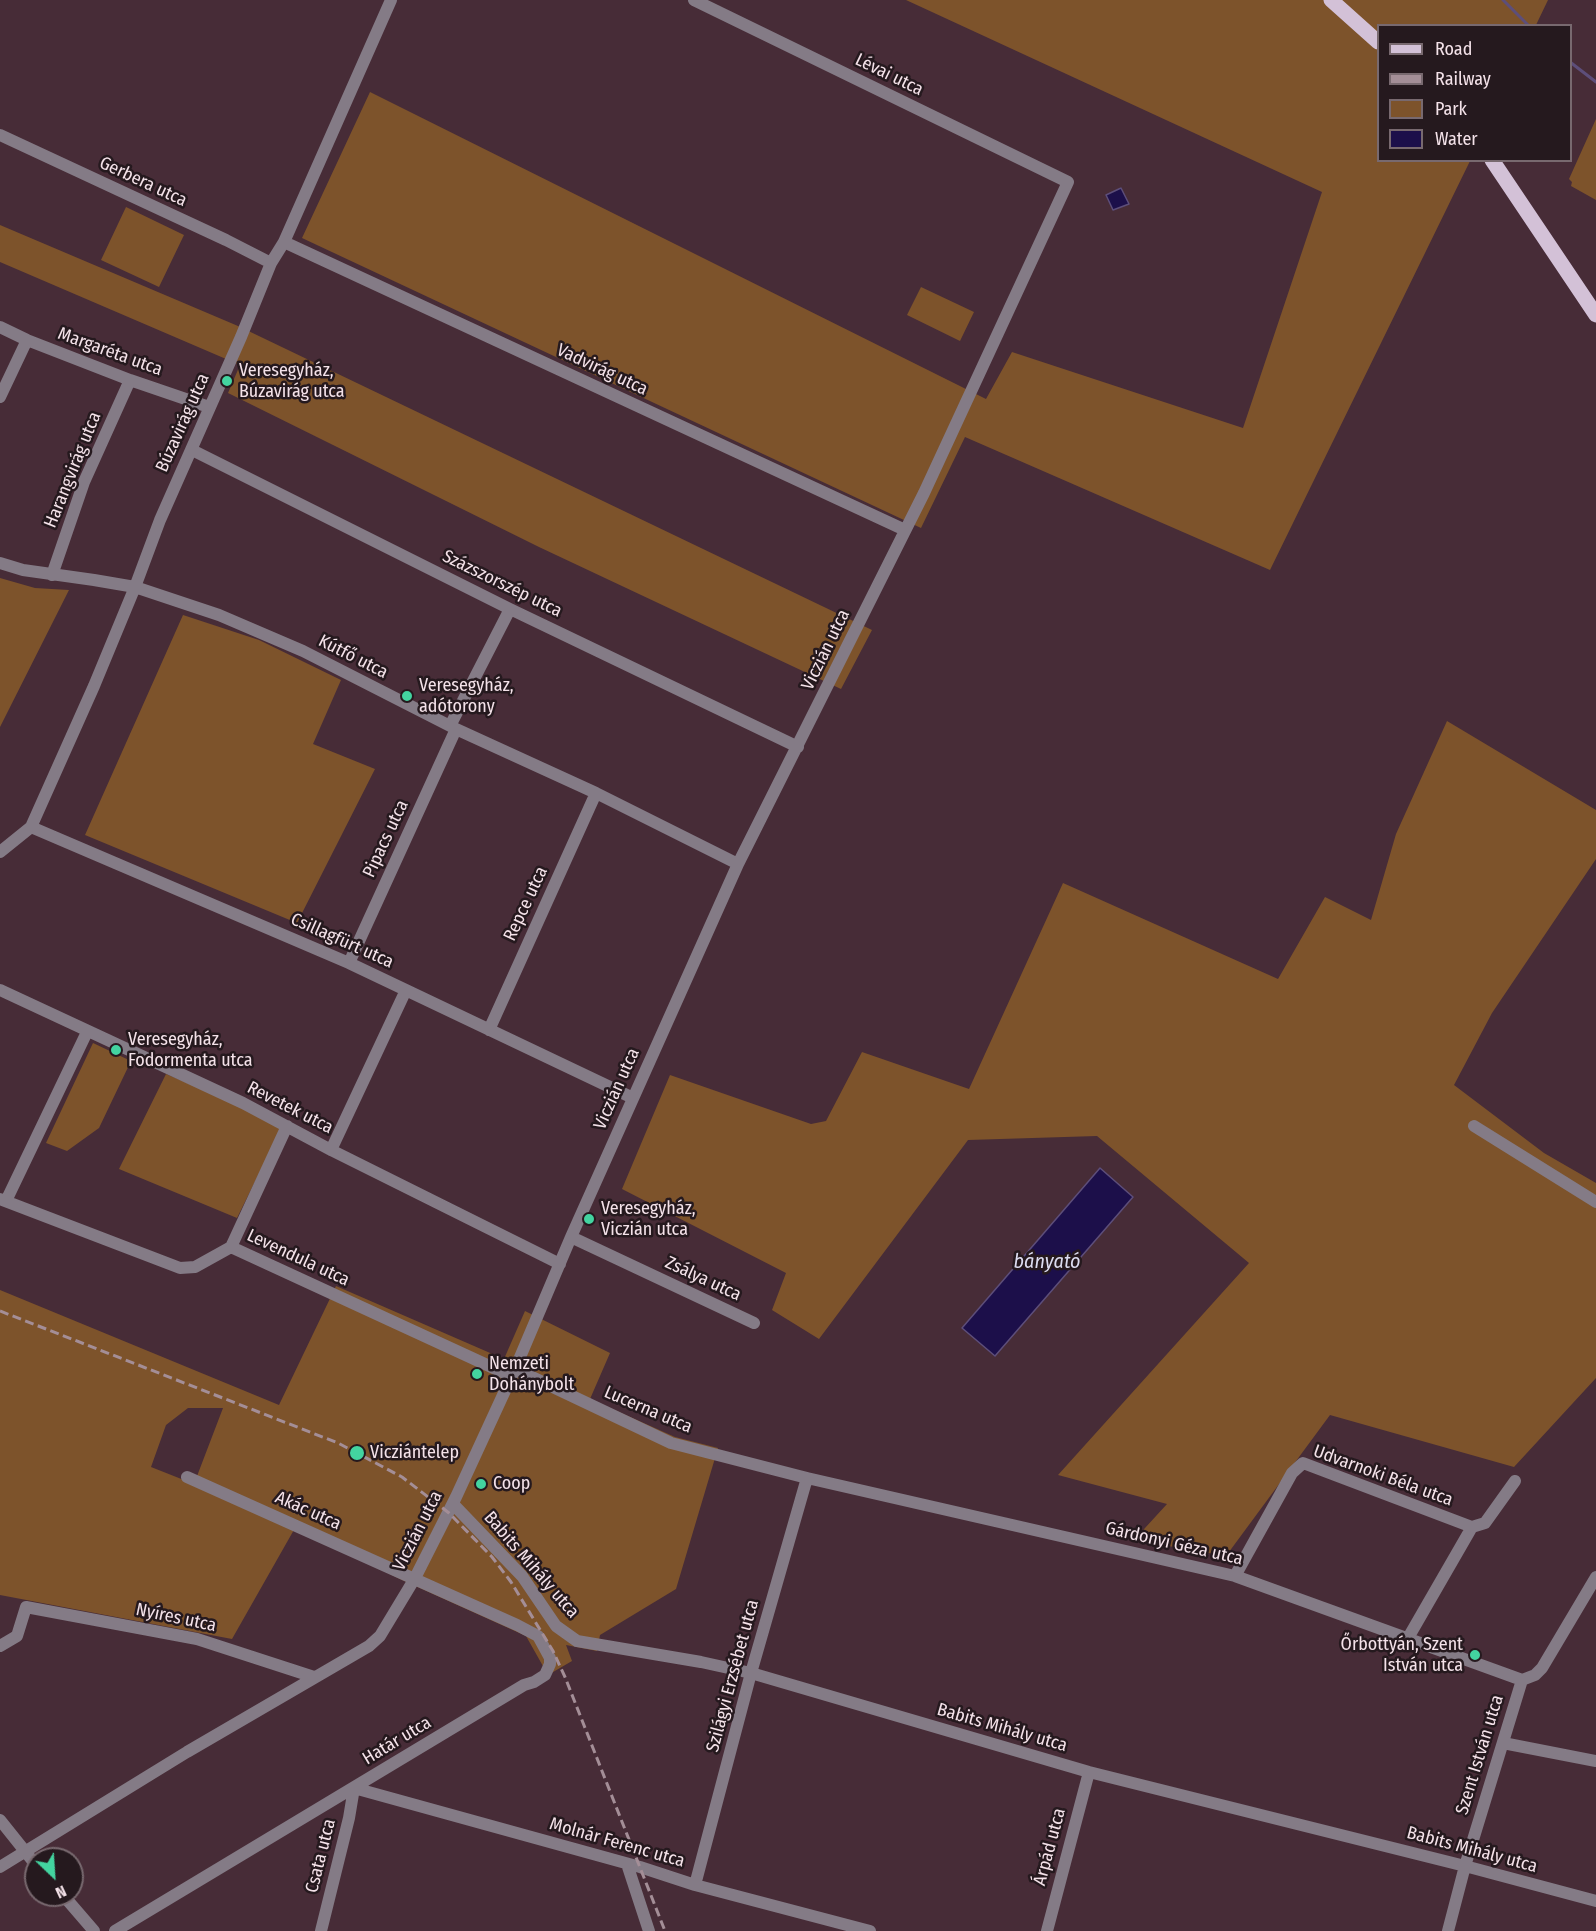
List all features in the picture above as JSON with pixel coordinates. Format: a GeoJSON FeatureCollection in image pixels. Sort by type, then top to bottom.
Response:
{"type":"FeatureCollection","features":[{"type":"Feature","properties":{"kind":"main road"},"geometry":{"type":"LineString","coordinates":[[1331,0],[1377,41]]}},
{"type":"Feature","properties":{"kind":"main road"},"geometry":{"type":"LineString","coordinates":[[1493,162],[1596,315]]}},
{"type":"Feature","properties":{"kind":"street","name":"Búzavirág utca"},"geometry":{"type":"LineString","coordinates":[[0,852],[31,827],[94,686],[160,520],[241,338],[271,263],[284,242],[391,0]]}},
{"type":"Feature","properties":{"kind":"street","name":"Lévai utca"},"geometry":{"type":"LineString","coordinates":[[694,0],[1068,182]]}},
{"type":"Feature","properties":{"kind":"street","name":"Gerbera utca"},"geometry":{"type":"LineString","coordinates":[[0,135],[271,263]]}},
{"type":"Feature","properties":{"kind":"street","name":"Viczián utca"},"geometry":{"type":"LineString","coordinates":[[33,1847],[376,1640],[415,1578],[453,1504],[513,1373],[571,1237],[738,864],[924,493],[1068,182]]}},
{"type":"Feature","properties":{"kind":"street","name":"Vadvirág utca"},"geometry":{"type":"LineString","coordinates":[[284,242],[905,530]]}},
{"type":"Feature","properties":{"kind":"street","name":"Margaréta utca"},"geometry":{"type":"LineString","coordinates":[[0,327],[27,340],[130,380],[209,407]]}},
{"type":"Feature","properties":{"kind":"street"},"geometry":{"type":"LineString","coordinates":[[0,397],[27,340]]}},
{"type":"Feature","properties":{"kind":"street","name":"Harangvirág utca"},"geometry":{"type":"LineString","coordinates":[[52,575],[84,482],[130,380]]}},
{"type":"Feature","properties":{"kind":"street","name":"Százszorszép utca"},"geometry":{"type":"LineString","coordinates":[[192,450],[510,609],[798,747]]}},
{"type":"Feature","properties":{"kind":"street","name":"Kútfő utca"},"geometry":{"type":"LineString","coordinates":[[0,563],[23,570],[135,587],[219,615],[303,651],[453,728],[596,793],[738,864]]}},
{"type":"Feature","properties":{"kind":"street","name":"Pipacs utca"},"geometry":{"type":"LineString","coordinates":[[349,963],[453,728],[510,609]]}},
{"type":"Feature","properties":{"kind":"street","name":"Repce utca"},"geometry":{"type":"LineString","coordinates":[[489,1030],[596,793]]}},
{"type":"Feature","properties":{"kind":"street","name":"Csillagfürt utca"},"geometry":{"type":"LineString","coordinates":[[31,827],[349,963],[633,1098]]}},
{"type":"Feature","properties":{"kind":"street","name":"Revetek utca"},"geometry":{"type":"LineString","coordinates":[[0,990],[243,1103],[560,1264]]}},
{"type":"Feature","properties":{"kind":"street"},"geometry":{"type":"LineString","coordinates":[[332,1150],[406,990]]}},
{"type":"Feature","properties":{"kind":"street"},"geometry":{"type":"LineString","coordinates":[[3,1200],[87,1032]]}},
{"type":"Feature","properties":{"kind":"street"},"geometry":{"type":"LineString","coordinates":[[231,1246],[287,1126]]}},
{"type":"Feature","properties":{"kind":"street"},"geometry":{"type":"LineString","coordinates":[[1474,1126],[1596,1202]]}},
{"type":"Feature","properties":{"kind":"street","name":"Levendula utca"},"geometry":{"type":"LineString","coordinates":[[3,1200],[180,1268],[195,1267],[231,1246],[513,1373]]}},
{"type":"Feature","properties":{"kind":"street","name":"Zsálya utca"},"geometry":{"type":"LineString","coordinates":[[571,1237],[754,1323]]}},
{"type":"Feature","properties":{"kind":"street","name":"Lucerna utca"},"geometry":{"type":"LineString","coordinates":[[513,1373],[671,1443],[807,1478]]}},
{"type":"Feature","properties":{"kind":"street","name":"Udvarnoki Béla utca"},"geometry":{"type":"LineString","coordinates":[[1235,1576],[1292,1473],[1303,1463],[1472,1527]]}},
{"type":"Feature","properties":{"kind":"street","name":"Akác utca"},"geometry":{"type":"LineString","coordinates":[[187,1477],[415,1578]]}},
{"type":"Feature","properties":{"kind":"street","name":"Gárdonyi Géza utca"},"geometry":{"type":"LineString","coordinates":[[807,1478],[1235,1576],[1522,1680]]}},
{"type":"Feature","properties":{"kind":"street","name":"Szilágyi Erzsébet utca"},"geometry":{"type":"LineString","coordinates":[[695,1884],[807,1478]]}},
{"type":"Feature","properties":{"kind":"street"},"geometry":{"type":"LineString","coordinates":[[1408,1638],[1472,1527],[1485,1522],[1515,1481]]}},
{"type":"Feature","properties":{"kind":"street","name":"Babits Mihály utca"},"geometry":{"type":"LineString","coordinates":[[453,1504],[522,1576],[556,1626],[578,1641],[752,1673],[1089,1772],[1596,1901]]}},
{"type":"Feature","properties":{"kind":"street","name":"Szent István utca"},"geometry":{"type":"LineString","coordinates":[[1448,1931],[1465,1866],[1522,1680],[1535,1675],[1542,1668],[1596,1577]]}},
{"type":"Feature","properties":{"kind":"street","name":"Határ utca"},"geometry":{"type":"LineString","coordinates":[[115,1931],[524,1685],[545,1675],[550,1658],[538,1636],[415,1578]]}},
{"type":"Feature","properties":{"kind":"street","name":"Nyíres utca"},"geometry":{"type":"LineString","coordinates":[[0,1646],[17,1636],[26,1607],[197,1639],[314,1677]]}},
{"type":"Feature","properties":{"kind":"street"},"geometry":{"type":"LineString","coordinates":[[1503,1743],[1596,1761]]}},
{"type":"Feature","properties":{"kind":"street","name":"Árpád utca"},"geometry":{"type":"LineString","coordinates":[[1047,1931],[1089,1772]]}},
{"type":"Feature","properties":{"kind":"street","name":"Molnár Ferenc utca"},"geometry":{"type":"LineString","coordinates":[[354,1788],[870,1931]]}},
{"type":"Feature","properties":{"kind":"street","name":"Csata utca"},"geometry":{"type":"LineString","coordinates":[[321,1931],[349,1818],[354,1788]]}},
{"type":"Feature","properties":{"kind":"street"},"geometry":{"type":"LineString","coordinates":[[0,1820],[24,1851]]}},
{"type":"Feature","properties":{"kind":"street"},"geometry":{"type":"LineString","coordinates":[[0,1867],[24,1853]]}},
{"type":"Feature","properties":{"kind":"street"},"geometry":{"type":"LineString","coordinates":[[627,1864],[649,1931]]}},
{"type":"Feature","properties":{"kind":"street"},"geometry":{"type":"LineString","coordinates":[[73,1907],[94,1931]]}},
{"type":"Feature","properties":{"kind":"green space"},"geometry":{"type":"Polygon","coordinates":[[[906,0],[1548,0],[1536,24],[1377,24],[1377,162],[1470,162],[1270,570],[965,437],[921,528],[302,238],[370,92],[986,399],[1012,352],[1243,428],[1322,192],[906,0]]]}},
{"type":"Feature","properties":{"kind":"green space"},"geometry":{"type":"Polygon","coordinates":[[[1596,119],[1596,200],[1571,186],[1572,182],[1569,179],[1596,119]]]}},
{"type":"Feature","properties":{"kind":"green space"},"geometry":{"type":"Polygon","coordinates":[[[126,207],[184,235],[159,287],[101,260],[126,207]]]}},
{"type":"Feature","properties":{"kind":"green space"},"geometry":{"type":"Polygon","coordinates":[[[0,225],[238,326],[872,630],[841,689],[539,547],[228,393],[240,365],[0,262],[0,225]]]}},
{"type":"Feature","properties":{"kind":"green space"},"geometry":{"type":"Polygon","coordinates":[[[921,287],[974,312],[960,341],[907,315],[921,287]]]}},
{"type":"Feature","properties":{"kind":"green space"},"geometry":{"type":"Polygon","coordinates":[[[0,578],[35,588],[69,590],[0,727],[0,578]]]}},
{"type":"Feature","properties":{"kind":"green space"},"geometry":{"type":"Polygon","coordinates":[[[183,615],[259,640],[341,680],[313,744],[375,769],[297,923],[85,835],[183,615]]]}},
{"type":"Feature","properties":{"kind":"green space"},"geometry":{"type":"Polygon","coordinates":[[[1447,721],[1596,810],[1596,859],[1492,1013],[1454,1085],[1544,1153],[1596,1183],[1596,1378],[1514,1467],[1330,1415],[1226,1556],[1134,1540],[1167,1504],[1058,1475],[1249,1263],[1097,1136],[968,1140],[819,1339],[772,1310],[786,1273],[622,1189],[670,1075],[811,1124],[826,1121],[862,1052],[969,1089],[1063,883],[1278,979],[1325,897],[1371,920],[1396,834],[1447,721]]]}},
{"type":"Feature","properties":{"kind":"green space"},"geometry":{"type":"Polygon","coordinates":[[[93,1043],[131,1061],[99,1128],[67,1151],[46,1143],[93,1043]]]}},
{"type":"Feature","properties":{"kind":"green space"},"geometry":{"type":"Polygon","coordinates":[[[166,1074],[239,1105],[281,1129],[237,1218],[119,1169],[166,1074]]]}},
{"type":"Feature","properties":{"kind":"green space"},"geometry":{"type":"Polygon","coordinates":[[[336,1286],[504,1359],[525,1311],[610,1353],[590,1399],[675,1437],[718,1448],[676,1589],[600,1635],[597,1651],[566,1645],[572,1661],[548,1675],[526,1636],[295,1528],[232,1639],[0,1595],[0,1290],[279,1405],[336,1286]],[[188,1408],[166,1425],[151,1467],[194,1484],[223,1408],[188,1408]]]}},
{"type":"Feature","properties":{"kind":"water"},"geometry":{"type":"Polygon","coordinates":[[[1121,188],[1129,204],[1113,210],[1106,195],[1121,188]]]}},
{"type":"Feature","properties":{"kind":"water","name":"bányató"},"geometry":{"type":"Polygon","coordinates":[[[1100,1168],[1133,1197],[995,1356],[962,1328],[1100,1168]]]}},
{"type":"Feature","properties":{"kind":"waterway"},"geometry":{"type":"LineString","coordinates":[[1503,0],[1527,24]]}},
{"type":"Feature","properties":{"kind":"waterway"},"geometry":{"type":"LineString","coordinates":[[1572,64],[1596,82]]}},
{"type":"Feature","properties":{"kind":"railway"},"geometry":{"type":"LineString","coordinates":[[0,1311],[338,1443],[402,1477],[449,1513],[492,1557],[511,1582],[553,1651],[665,1931]]}},
{"type":"Feature","properties":{"kind":"place","name":"Veresegyház, Búzavirág utca"},"geometry":{"type":"Point","coordinates":[227,381]}},
{"type":"Feature","properties":{"kind":"place","name":"Veresegyház, adótorony"},"geometry":{"type":"Point","coordinates":[407,696]}},
{"type":"Feature","properties":{"kind":"place","name":"Veresegyház, Fodormenta utca"},"geometry":{"type":"Point","coordinates":[116,1050]}},
{"type":"Feature","properties":{"kind":"place","name":"Veresegyház, Viczián utca"},"geometry":{"type":"Point","coordinates":[589,1219]}},
{"type":"Feature","properties":{"kind":"place","name":"Nemzeti Dohánybolt"},"geometry":{"type":"Point","coordinates":[477,1374]}},
{"type":"Feature","properties":{"kind":"place","name":"Vicziántelep"},"geometry":{"type":"Point","coordinates":[357,1453]}},
{"type":"Feature","properties":{"kind":"place","name":"Coop"},"geometry":{"type":"Point","coordinates":[481,1484]}},
{"type":"Feature","properties":{"kind":"place","name":"Őrbottyán, Szent István utca"},"geometry":{"type":"Point","coordinates":[1475,1655]}}]}
